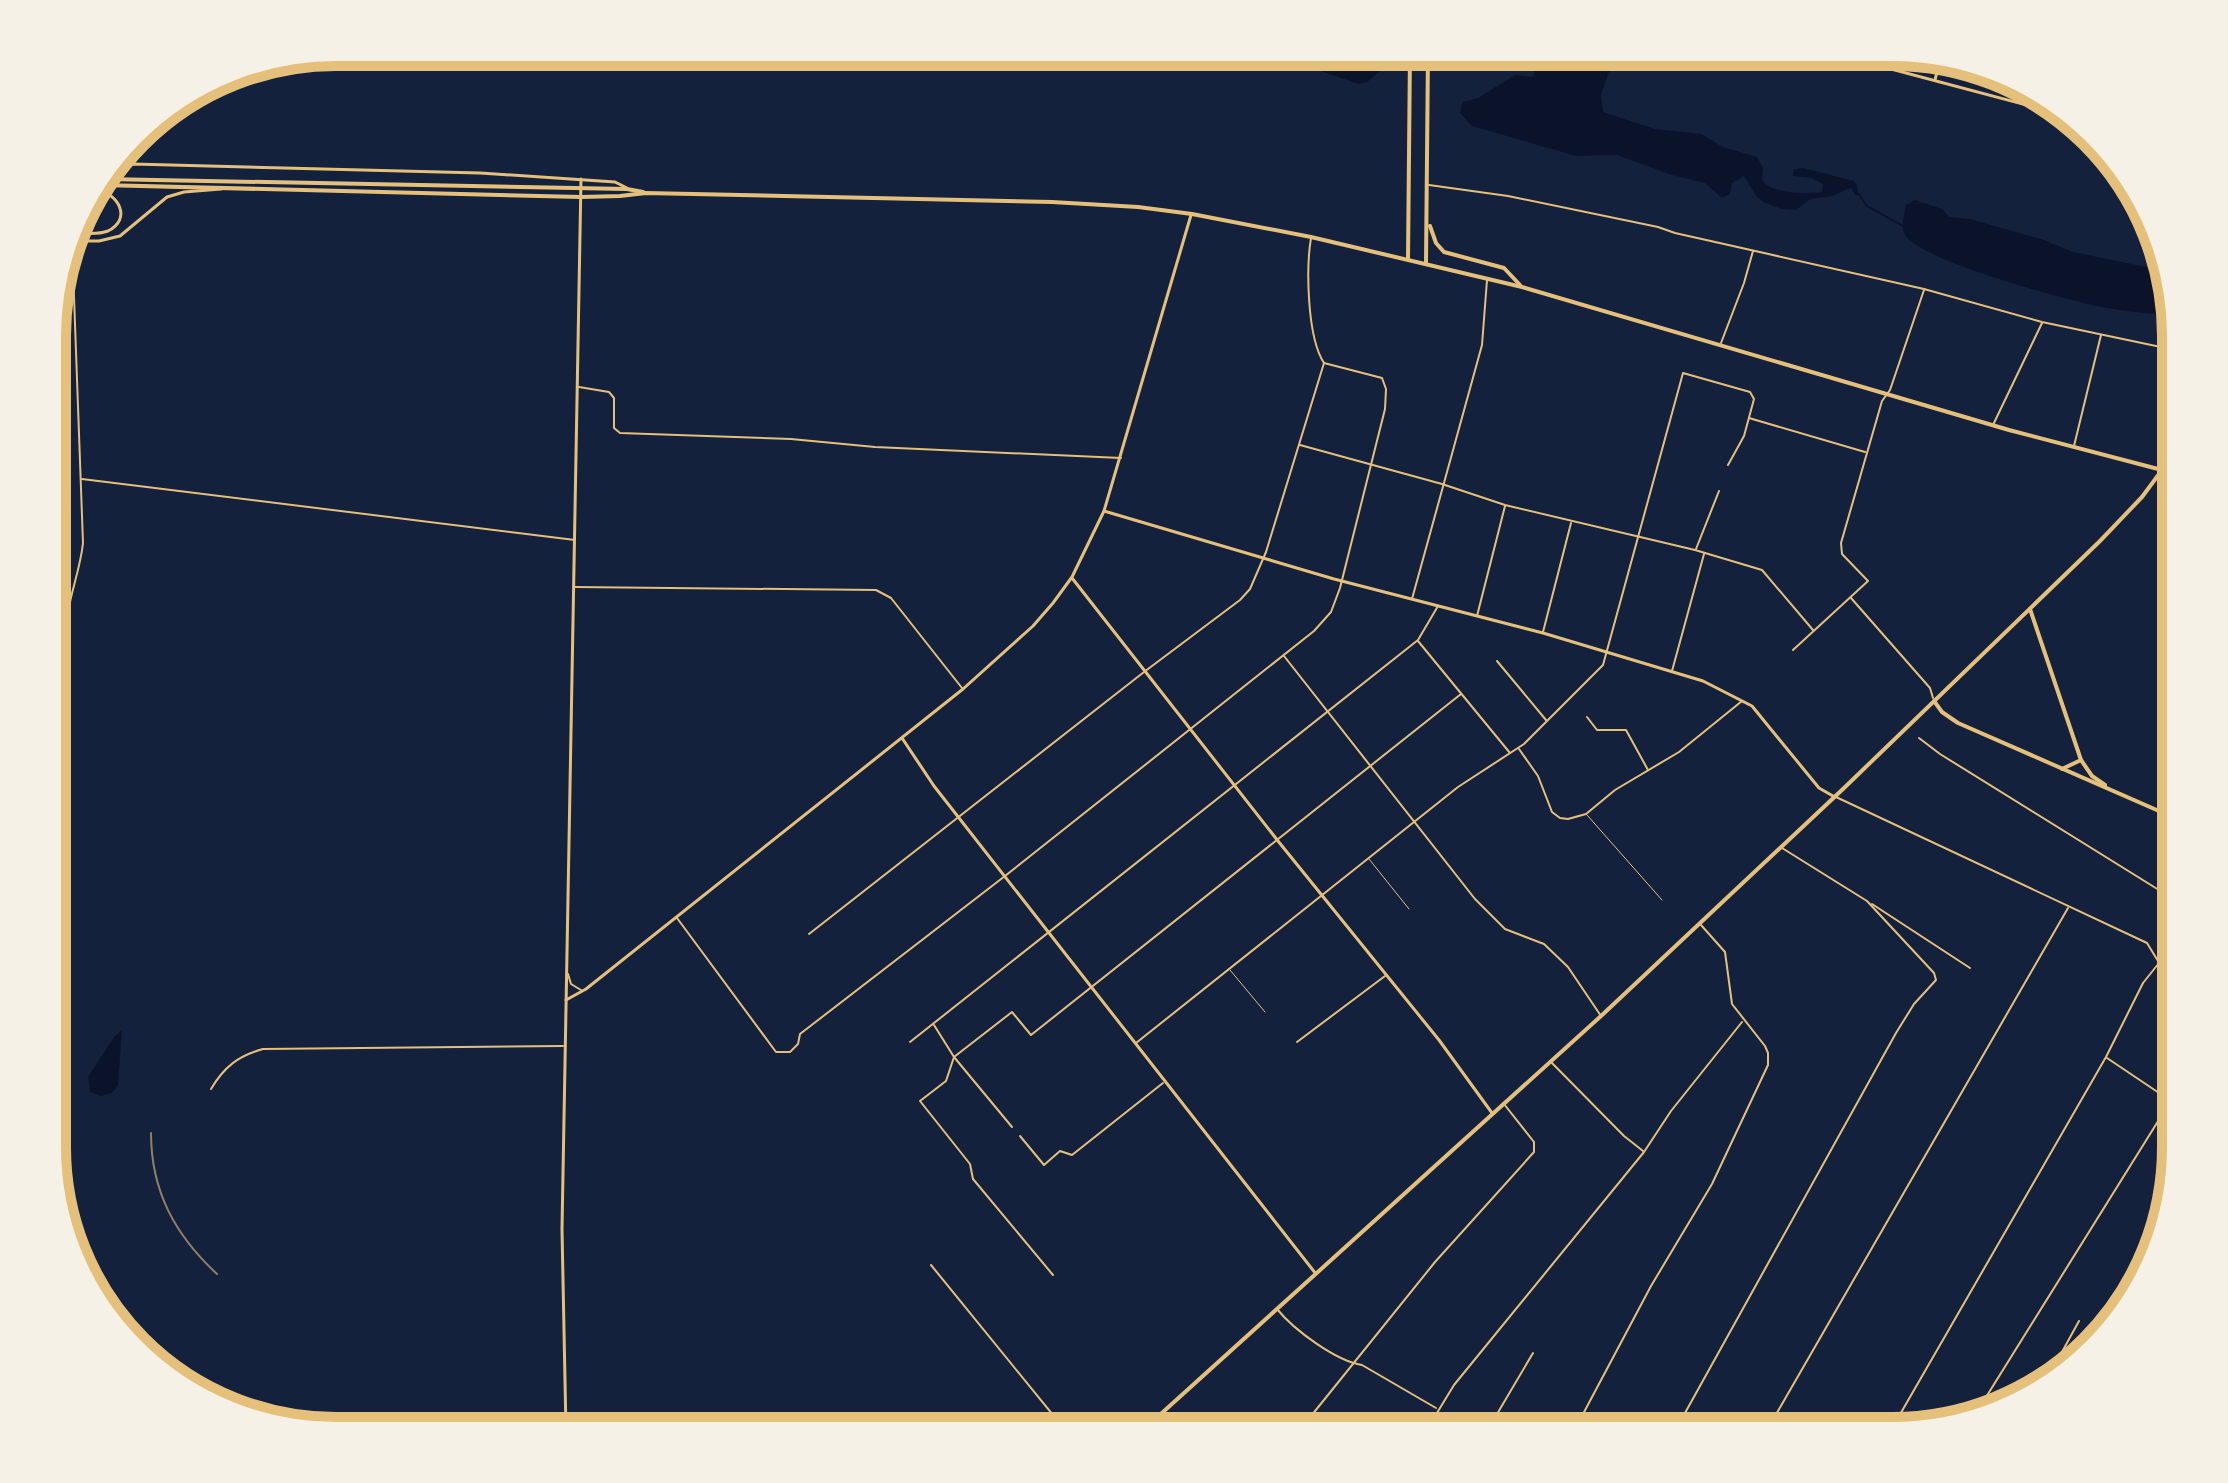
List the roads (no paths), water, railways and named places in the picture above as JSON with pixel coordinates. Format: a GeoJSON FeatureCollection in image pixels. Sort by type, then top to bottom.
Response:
{"type":"FeatureCollection","features":[{"type":"Feature","properties":{"kind":"main road"},"geometry":{"type":"LineString","coordinates":[[1408,259],[1410,66]]}},
{"type":"Feature","properties":{"kind":"main road"},"geometry":{"type":"LineString","coordinates":[[1426,263],[1428,66]]}},
{"type":"Feature","properties":{"kind":"main road"},"geometry":{"type":"LineString","coordinates":[[1881,66],[2034,107]]}},
{"type":"Feature","properties":{"kind":"main road"},"geometry":{"type":"LineString","coordinates":[[1935,80],[1937,70]]}},
{"type":"Feature","properties":{"kind":"main road"},"geometry":{"type":"LineString","coordinates":[[128,165],[480,173],[615,182],[627,189]]}},
{"type":"Feature","properties":{"kind":"main road"},"geometry":{"type":"LineString","coordinates":[[117,179],[627,189],[646,193]]}},
{"type":"Feature","properties":{"kind":"main road"},"geometry":{"type":"LineString","coordinates":[[566,1417],[562,1249],[581,179]]}},
{"type":"Feature","properties":{"kind":"main road"},"geometry":{"type":"LineString","coordinates":[[113,185],[581,197],[646,193],[1052,202],[1192,214],[1311,237],[1488,278],[2073,448],[2161,470]]}},
{"type":"Feature","properties":{"kind":"main road"},"geometry":{"type":"LineString","coordinates":[[84,241],[120,236],[158,203],[175,194],[230,188]]}},
{"type":"Feature","properties":{"kind":"main road"},"geometry":{"type":"LineString","coordinates":[[87,233],[101,233],[119,220],[117,199],[108,193]]}},
{"type":"Feature","properties":{"kind":"main road"},"geometry":{"type":"LineString","coordinates":[[566,1000],[573,999],[586,989],[902,738],[1033,626],[1072,577],[1104,511],[1192,214]]}},
{"type":"Feature","properties":{"kind":"main road"},"geometry":{"type":"LineString","coordinates":[[1428,223],[1436,243],[1444,252],[1504,268],[1522,287]]}},
{"type":"Feature","properties":{"kind":"main road"},"geometry":{"type":"LineString","coordinates":[[1158,1416],[1700,924],[2100,541],[2142,497],[2161,471]]}},
{"type":"Feature","properties":{"kind":"main road"},"geometry":{"type":"LineString","coordinates":[[1104,511],[1342,580],[1543,633],[1703,681],[1743,700],[1766,721],[1819,788],[1834,797]]}},
{"type":"Feature","properties":{"kind":"main road"},"geometry":{"type":"LineString","coordinates":[[1072,577],[1144,672],[1454,1059],[1492,1113]]}},
{"type":"Feature","properties":{"kind":"main road"},"geometry":{"type":"LineString","coordinates":[[2030,609],[2081,760],[2092,776],[2110,789]]}},
{"type":"Feature","properties":{"kind":"main road"},"geometry":{"type":"LineString","coordinates":[[1934,701],[1942,712],[1958,723],[2161,812]]}},
{"type":"Feature","properties":{"kind":"main road"},"geometry":{"type":"LineString","coordinates":[[902,738],[934,786],[1316,1274]]}},
{"type":"Feature","properties":{"kind":"main road"},"geometry":{"type":"LineString","coordinates":[[2061,769],[2081,760]]}},
{"type":"Feature","properties":{"kind":"street"},"geometry":{"type":"LineString","coordinates":[[1428,184],[1508,196],[1658,227],[1924,289],[2042,322],[2161,347]]}},
{"type":"Feature","properties":{"kind":"street"},"geometry":{"type":"LineString","coordinates":[[676,917],[776,1052],[793,1050],[800,1034],[1190,730],[1326,618],[1342,580],[1385,409],[1386,389],[1382,378],[1324,363],[1319,356],[1306,267],[1311,237]]}},
{"type":"Feature","properties":{"kind":"street"},"geometry":{"type":"LineString","coordinates":[[1721,344],[1753,250]]}},
{"type":"Feature","properties":{"kind":"street"},"geometry":{"type":"LineString","coordinates":[[66,624],[81,566],[73,275]]}},
{"type":"Feature","properties":{"kind":"street"},"geometry":{"type":"LineString","coordinates":[[1412,599],[1482,345],[1482,317],[1488,278]]}},
{"type":"Feature","properties":{"kind":"street"},"geometry":{"type":"LineString","coordinates":[[1793,650],[1868,581],[1842,554],[1841,543],[1867,452],[1924,289]]}},
{"type":"Feature","properties":{"kind":"street"},"geometry":{"type":"LineString","coordinates":[[1993,425],[2042,322]]}},
{"type":"Feature","properties":{"kind":"street"},"geometry":{"type":"LineString","coordinates":[[2073,448],[2101,334]]}},
{"type":"Feature","properties":{"kind":"street"},"geometry":{"type":"LineString","coordinates":[[809,934],[1240,600],[1250,589],[1263,558],[1324,363]]}},
{"type":"Feature","properties":{"kind":"street"},"geometry":{"type":"LineString","coordinates":[[1135,1044],[1458,787],[1519,748],[1603,665],[1683,373],[1750,392],[1754,399],[1744,436],[1728,465]]}},
{"type":"Feature","properties":{"kind":"street"},"geometry":{"type":"LineString","coordinates":[[578,387],[609,392],[614,398],[614,428],[620,433],[783,438],[875,447],[1121,458]]}},
{"type":"Feature","properties":{"kind":"street"},"geometry":{"type":"LineString","coordinates":[[1748,418],[1867,452]]}},
{"type":"Feature","properties":{"kind":"street"},"geometry":{"type":"LineString","coordinates":[[1298,445],[1442,484],[1505,505],[1695,550],[1762,570],[1813,630]]}},
{"type":"Feature","properties":{"kind":"street"},"geometry":{"type":"LineString","coordinates":[[81,479],[256,498],[575,540]]}},
{"type":"Feature","properties":{"kind":"street"},"geometry":{"type":"LineString","coordinates":[[1695,550],[1719,491]]}},
{"type":"Feature","properties":{"kind":"street"},"geometry":{"type":"LineString","coordinates":[[1477,616],[1505,505]]}},
{"type":"Feature","properties":{"kind":"street"},"geometry":{"type":"LineString","coordinates":[[1543,633],[1572,521]]}},
{"type":"Feature","properties":{"kind":"street"},"geometry":{"type":"LineString","coordinates":[[1672,671],[1705,553]]}},
{"type":"Feature","properties":{"kind":"street"},"geometry":{"type":"LineString","coordinates":[[574,587],[876,590],[891,598],[963,689]]}},
{"type":"Feature","properties":{"kind":"street"},"geometry":{"type":"LineString","coordinates":[[1851,598],[1930,688],[1934,701]]}},
{"type":"Feature","properties":{"kind":"street"},"geometry":{"type":"LineString","coordinates":[[910,1042],[1418,640],[1438,606]]}},
{"type":"Feature","properties":{"kind":"street"},"geometry":{"type":"LineString","coordinates":[[1418,640],[1510,753]]}},
{"type":"Feature","properties":{"kind":"street"},"geometry":{"type":"LineString","coordinates":[[66,649],[69,706],[66,726]]}},
{"type":"Feature","properties":{"kind":"street"},"geometry":{"type":"LineString","coordinates":[[1284,655],[1475,899],[1505,929],[1544,944],[1564,963],[1601,1016]]}},
{"type":"Feature","properties":{"kind":"street"},"geometry":{"type":"LineString","coordinates":[[1497,661],[1547,721]]}},
{"type":"Feature","properties":{"kind":"street"},"geometry":{"type":"LineString","coordinates":[[1053,1275],[973,1179],[970,1164],[920,1101],[946,1081],[954,1057],[1012,1012],[1031,1035],[1461,694]]}},
{"type":"Feature","properties":{"kind":"street"},"geometry":{"type":"LineString","coordinates":[[1519,748],[1538,776],[1552,812],[1568,819],[1586,814],[1615,790],[1679,752],[1743,700]]}},
{"type":"Feature","properties":{"kind":"street"},"geometry":{"type":"LineString","coordinates":[[1587,717],[1597,730],[1626,730],[1649,771]]}},
{"type":"Feature","properties":{"kind":"street"},"geometry":{"type":"LineString","coordinates":[[1919,738],[1949,760],[2161,891]]}},
{"type":"Feature","properties":{"kind":"street"},"geometry":{"type":"LineString","coordinates":[[1834,797],[2147,943],[2159,963],[2143,983],[2106,1057],[1899,1416]]}},
{"type":"Feature","properties":{"kind":"street"},"geometry":{"type":"LineString","coordinates":[[1781,847],[1970,968]]}},
{"type":"Feature","properties":{"kind":"street"},"geometry":{"type":"LineString","coordinates":[[1683,1416],[1896,1033],[1914,1004],[1936,980],[1934,973],[1867,901]]}},
{"type":"Feature","properties":{"kind":"street"},"geometry":{"type":"LineString","coordinates":[[1775,1416],[2068,908]]}},
{"type":"Feature","properties":{"kind":"street"},"geometry":{"type":"LineString","coordinates":[[1582,1416],[1651,1286],[1712,1184],[1768,1065],[1765,1046],[1732,1004],[1725,952],[1700,924]]}},
{"type":"Feature","properties":{"kind":"street"},"geometry":{"type":"LineString","coordinates":[[566,968],[576,988],[586,989]]}},
{"type":"Feature","properties":{"kind":"street"},"geometry":{"type":"LineString","coordinates":[[1297,1042],[1386,976]]}},
{"type":"Feature","properties":{"kind":"street"},"geometry":{"type":"LineString","coordinates":[[1433,1416],[1644,1152],[1671,1111],[1743,1021]]}},
{"type":"Feature","properties":{"kind":"street"},"geometry":{"type":"LineString","coordinates":[[934,1024],[954,1057],[1012,1127]]}},
{"type":"Feature","properties":{"kind":"street"},"geometry":{"type":"LineString","coordinates":[[211,1089],[229,1065],[246,1054],[263,1049],[565,1046]]}},
{"type":"Feature","properties":{"kind":"street"},"geometry":{"type":"LineString","coordinates":[[2106,1057],[2161,1094]]}},
{"type":"Feature","properties":{"kind":"street"},"geometry":{"type":"LineString","coordinates":[[1550,1061],[1624,1136],[1644,1152]]}},
{"type":"Feature","properties":{"kind":"street"},"geometry":{"type":"LineString","coordinates":[[1020,1136],[1044,1165],[1060,1151],[1072,1155],[1164,1082]]}},
{"type":"Feature","properties":{"kind":"street"},"geometry":{"type":"LineString","coordinates":[[1311,1416],[1435,1262],[1534,1152],[1534,1142],[1503,1104]]}},
{"type":"Feature","properties":{"kind":"street"},"geometry":{"type":"LineString","coordinates":[[1984,1400],[2161,1117]]}},
{"type":"Feature","properties":{"kind":"street"},"geometry":{"type":"LineString","coordinates":[[931,1265],[1054,1417]]}},
{"type":"Feature","properties":{"kind":"street"},"geometry":{"type":"LineString","coordinates":[[1277,1309],[1317,1343],[1354,1364],[1362,1365],[1437,1409]]}},
{"type":"Feature","properties":{"kind":"street"},"geometry":{"type":"LineString","coordinates":[[2058,1359],[2079,1321]]}},
{"type":"Feature","properties":{"kind":"street"},"geometry":{"type":"LineString","coordinates":[[1496,1416],[1533,1353]]}},
{"type":"Feature","properties":{"kind":"lane"},"geometry":{"type":"LineString","coordinates":[[1586,814],[1662,900]]}},
{"type":"Feature","properties":{"kind":"lane"},"geometry":{"type":"LineString","coordinates":[[1369,859],[1409,909]]}},
{"type":"Feature","properties":{"kind":"lane"},"geometry":{"type":"LineString","coordinates":[[1230,970],[1265,1012]]}},
{"type":"Feature","properties":{"kind":"water"},"geometry":{"type":"Polygon","coordinates":[[[1307,66],[1384,66],[1367,82],[1359,84],[1307,66]]]}},
{"type":"Feature","properties":{"kind":"water"},"geometry":{"type":"Polygon","coordinates":[[[1536,66],[1610,69],[1601,95],[1603,112],[1655,129],[1701,134],[1723,147],[1757,157],[1763,168],[1762,180],[1773,188],[1799,193],[1822,192],[1823,184],[1811,178],[1793,176],[1794,169],[1803,168],[1854,181],[1858,195],[1851,188],[1832,196],[1810,199],[1796,210],[1781,209],[1756,196],[1744,176],[1732,183],[1730,194],[1722,198],[1705,183],[1617,155],[1576,156],[1472,126],[1460,113],[1463,102],[1478,98],[1515,75],[1533,77],[1536,66]]]}},
{"type":"Feature","properties":{"kind":"water"},"geometry":{"type":"Polygon","coordinates":[[[1915,200],[1942,209],[1949,217],[1970,219],[2044,240],[2073,252],[2154,268],[2160,314],[2083,303],[1960,266],[1916,245],[1905,235],[1903,220],[1906,205],[1915,200]]]}},
{"type":"Feature","properties":{"kind":"water"},"geometry":{"type":"Polygon","coordinates":[[[122,1030],[118,1085],[112,1093],[101,1096],[90,1092],[88,1077],[122,1030]]]}},
{"type":"Feature","properties":{"kind":"waterway"},"geometry":{"type":"LineString","coordinates":[[1858,193],[1867,206],[1903,226]]}},
{"type":"Feature","properties":{"kind":"railway"},"geometry":{"type":"LineString","coordinates":[[151,1133],[155,1174],[168,1211],[189,1244],[217,1274]]}}]}
